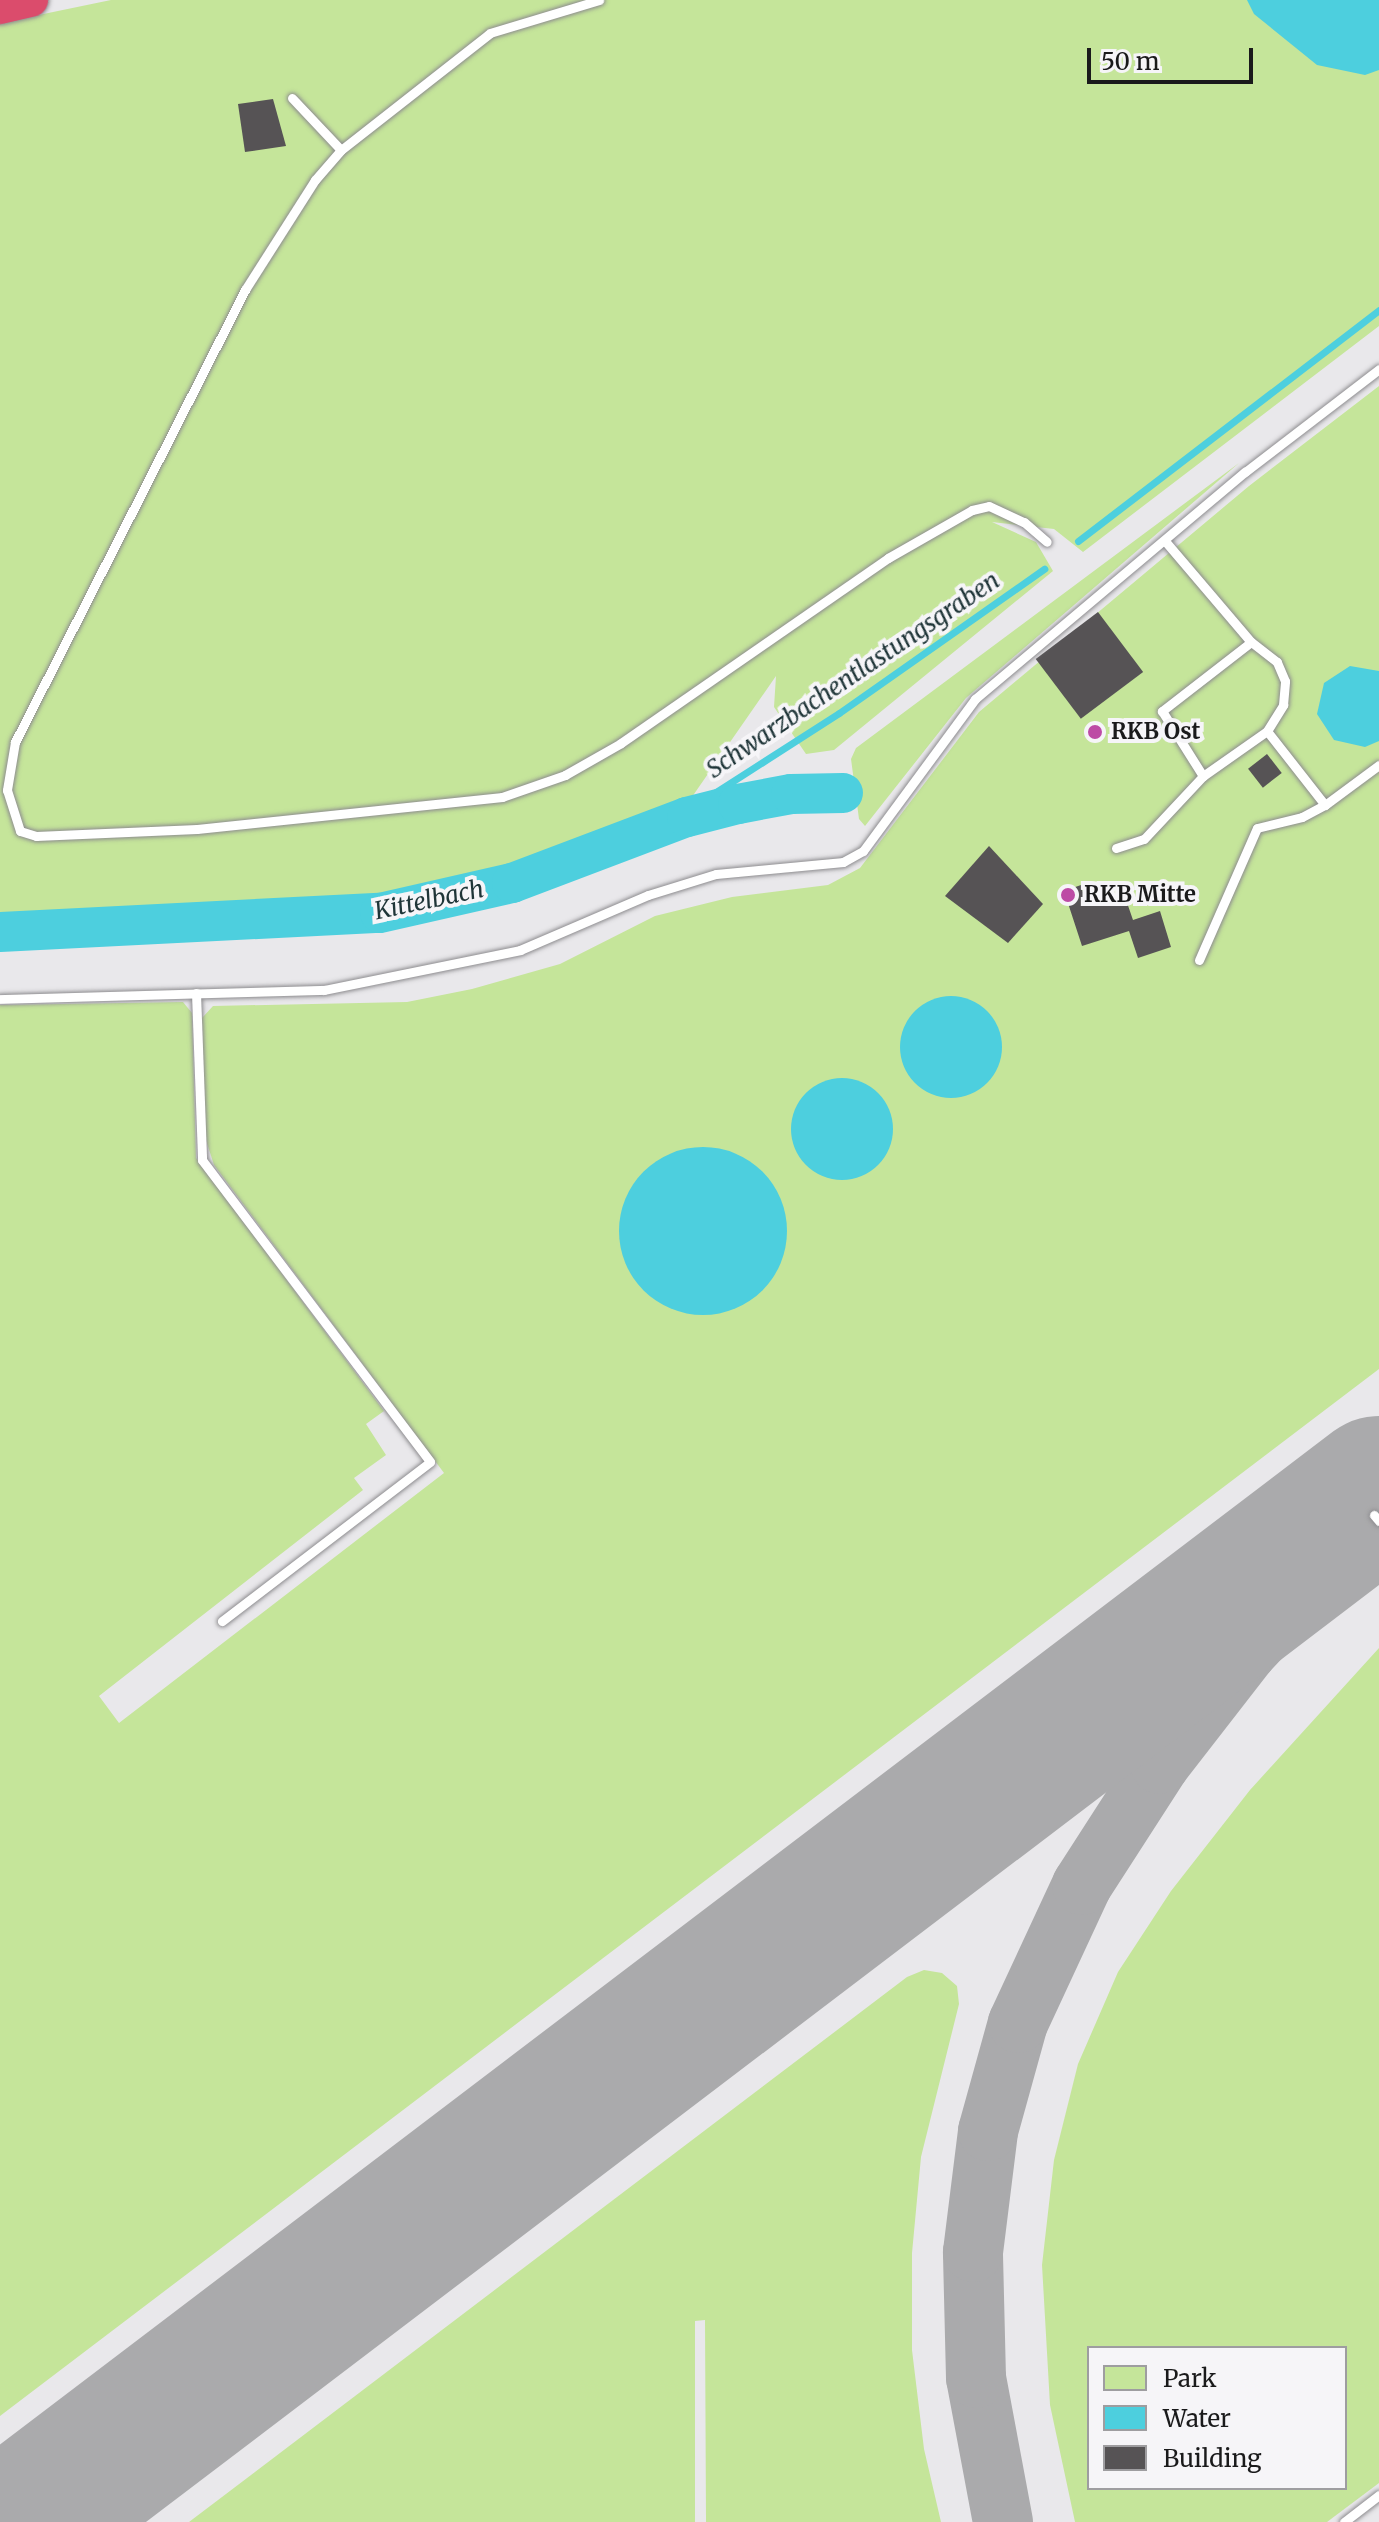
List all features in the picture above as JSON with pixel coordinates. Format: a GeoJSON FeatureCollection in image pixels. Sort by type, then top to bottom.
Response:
{"type":"FeatureCollection","features":[{"type":"Feature","properties":{"kind":"highway"},"geometry":{"type":"LineString","coordinates":[[0,7],[31,0]]}},
{"type":"Feature","properties":{"kind":"lane"},"geometry":{"type":"LineString","coordinates":[[599,0],[490,33],[341,150],[315,180],[245,290],[15,742],[7,790],[20,831],[36,836],[197,829],[502,797],[565,775],[621,743],[888,558],[972,510],[989,506],[1024,522],[1047,542]]}},
{"type":"Feature","properties":{"kind":"lane"},"geometry":{"type":"LineString","coordinates":[[292,98],[341,150]]}},
{"type":"Feature","properties":{"kind":"lane"},"geometry":{"type":"LineString","coordinates":[[0,999],[324,990],[520,950],[648,895],[716,874],[843,862],[863,851],[975,699],[1379,369]]}},
{"type":"Feature","properties":{"kind":"lane"},"geometry":{"type":"LineString","coordinates":[[1116,848],[1144,839],[1203,776],[1267,731],[1283,705],[1285,681],[1270,653],[1251,642],[1165,541]]}},
{"type":"Feature","properties":{"kind":"lane"},"geometry":{"type":"LineString","coordinates":[[1203,776],[1162,711],[1251,642]]}},
{"type":"Feature","properties":{"kind":"lane"},"geometry":{"type":"LineString","coordinates":[[1267,731],[1325,805]]}},
{"type":"Feature","properties":{"kind":"lane"},"geometry":{"type":"LineString","coordinates":[[1199,960],[1257,828],[1302,817],[1325,805],[1379,765]]}},
{"type":"Feature","properties":{"kind":"lane"},"geometry":{"type":"LineString","coordinates":[[196,993],[202,1160],[430,1462],[222,1621]]}},
{"type":"Feature","properties":{"kind":"lane"},"geometry":{"type":"LineString","coordinates":[[1344,2522],[1379,2495]]}},
{"type":"Feature","properties":{"kind":"green space"},"geometry":{"type":"Polygon","coordinates":[[[111,0],[1379,0],[1379,326],[1083,552],[1054,529],[992,522],[1036,542],[1053,571],[834,750],[806,754],[774,707],[776,676],[685,807],[582,846],[389,903],[0,918],[0,23],[111,0]]]}},
{"type":"Feature","properties":{"kind":"green space"},"geometry":{"type":"Polygon","coordinates":[[[1379,386],[1379,1369],[0,2416],[0,1005],[183,1002],[192,1013],[196,1158],[384,1411],[366,1424],[386,1455],[354,1478],[363,1490],[99,1696],[119,1723],[444,1473],[214,1165],[205,1137],[202,1018],[213,1006],[407,1002],[472,989],[560,964],[655,916],[732,897],[828,885],[860,868],[979,712],[1249,486],[1379,386]]]}},
{"type":"Feature","properties":{"kind":"green space"},"geometry":{"type":"Polygon","coordinates":[[[1239,463],[966,698],[865,826],[859,819],[851,759],[856,748],[1239,463]]]}},
{"type":"Feature","properties":{"kind":"green space"},"geometry":{"type":"Polygon","coordinates":[[[1379,1648],[1379,2483],[1327,2522],[1075,2522],[1050,2405],[1042,2265],[1054,2160],[1078,2064],[1118,1972],[1171,1891],[1250,1790],[1379,1648]]]}},
{"type":"Feature","properties":{"kind":"green space"},"geometry":{"type":"Polygon","coordinates":[[[924,1970],[942,1973],[957,1986],[959,2004],[921,2157],[912,2253],[912,2350],[924,2449],[941,2522],[706,2522],[705,2320],[695,2321],[695,2522],[189,2522],[907,1977],[924,1970]]]}},
{"type":"Feature","properties":{"kind":"water"},"geometry":{"type":"Polygon","coordinates":[[[1247,0],[1379,0],[1379,70],[1365,75],[1317,65],[1254,14],[1247,0]]]}},
{"type":"Feature","properties":{"kind":"water"},"geometry":{"type":"Polygon","coordinates":[[[1350,666],[1379,671],[1379,741],[1365,747],[1334,740],[1317,714],[1324,683],[1350,666]]]}},
{"type":"Feature","properties":{"kind":"water"},"geometry":{"type":"Polygon","coordinates":[[[951,996],[970,1000],[987,1011],[998,1028],[1002,1047],[998,1066],[987,1083],[970,1094],[951,1098],[932,1094],[915,1083],[904,1066],[900,1047],[904,1028],[915,1011],[932,1000],[951,996]]]}},
{"type":"Feature","properties":{"kind":"water"},"geometry":{"type":"Polygon","coordinates":[[[842,1078],[861,1082],[878,1093],[889,1110],[893,1129],[889,1148],[878,1165],[861,1176],[842,1180],[823,1176],[806,1165],[795,1148],[791,1129],[795,1110],[806,1093],[823,1082],[842,1078]]]}},
{"type":"Feature","properties":{"kind":"water"},"geometry":{"type":"Polygon","coordinates":[[[703,1147],[735,1154],[750,1161],[762,1172],[773,1184],[780,1199],[787,1231],[780,1263],[773,1278],[762,1290],[750,1301],[735,1308],[703,1315],[671,1308],[656,1301],[644,1290],[633,1278],[626,1263],[619,1231],[626,1199],[633,1184],[644,1172],[656,1161],[671,1154],[703,1147]]]}},
{"type":"Feature","properties":{"kind":"building"},"geometry":{"type":"Polygon","coordinates":[[[273,99],[286,146],[245,152],[238,104],[273,99]]]}},
{"type":"Feature","properties":{"kind":"building"},"geometry":{"type":"Polygon","coordinates":[[[1098,612],[1143,672],[1081,719],[1036,659],[1098,612]]]}},
{"type":"Feature","properties":{"kind":"building"},"geometry":{"type":"Polygon","coordinates":[[[1267,754],[1282,773],[1263,788],[1248,769],[1267,754]]]}},
{"type":"Feature","properties":{"kind":"building"},"geometry":{"type":"Polygon","coordinates":[[[989,846],[1043,904],[1008,943],[945,896],[989,846]]]}},
{"type":"Feature","properties":{"kind":"building"},"geometry":{"type":"Polygon","coordinates":[[[1081,885],[1084,896],[1112,887],[1115,894],[1123,891],[1133,920],[1160,911],[1171,947],[1138,958],[1129,931],[1082,946],[1064,891],[1081,885]]]}},
{"type":"Feature","properties":{"kind":"waterway","name":"Schwarzbachentlastungsgraben"},"geometry":{"type":"LineString","coordinates":[[1078,541],[1379,310]]}},
{"type":"Feature","properties":{"kind":"waterway","name":"Schwarzbachentlastungsgraben"},"geometry":{"type":"LineString","coordinates":[[687,817],[705,799],[839,713],[1044,569]]}},
{"type":"Feature","properties":{"kind":"waterway","name":"Kittelbach"},"geometry":{"type":"LineString","coordinates":[[0,932],[380,913],[512,883],[687,817],[791,794],[843,793]]}},
{"type":"Feature","properties":{"kind":"taxiway"},"geometry":{"type":"LineString","coordinates":[[1003,2522],[976,2378],[973,2252],[988,2131],[1018,2023],[1082,1885],[1160,1764],[1247,1652],[1379,1511]]}},
{"type":"Feature","properties":{"kind":"runway"},"geometry":{"type":"LineString","coordinates":[[22,2522],[1379,1491]]}},
{"type":"Feature","properties":{"kind":"place","name":"RKB Ost"},"geometry":{"type":"Point","coordinates":[1095,732]}},
{"type":"Feature","properties":{"kind":"place","name":"RKB Mitte"},"geometry":{"type":"Point","coordinates":[1068,895]}}]}
